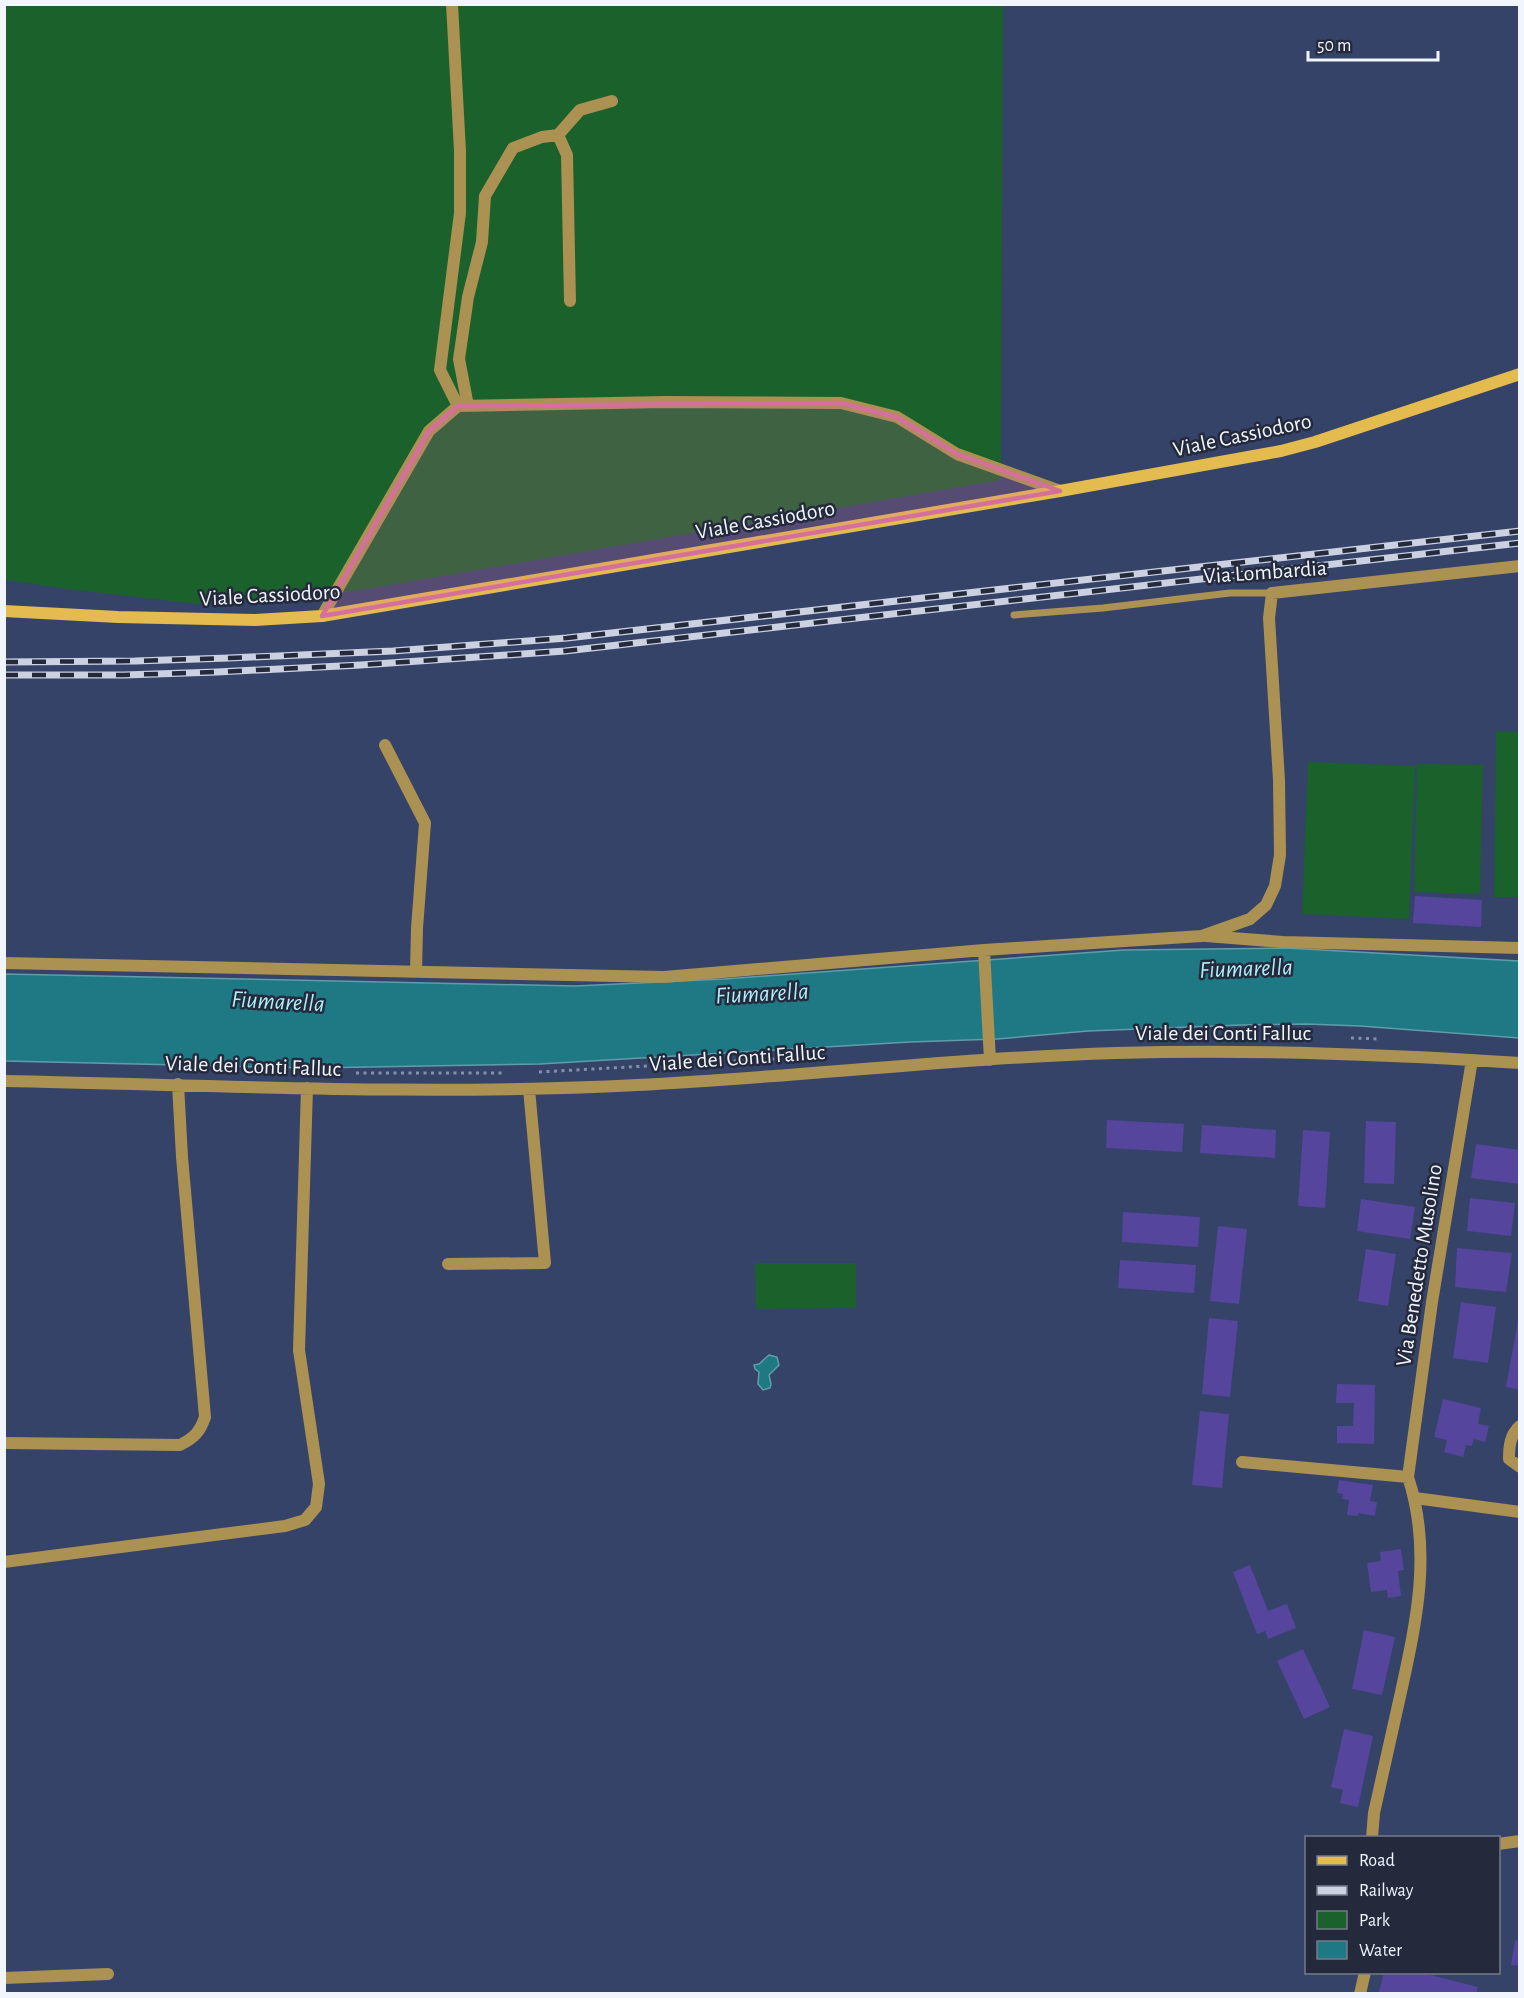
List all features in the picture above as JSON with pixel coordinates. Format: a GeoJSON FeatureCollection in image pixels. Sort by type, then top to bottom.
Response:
{"type":"FeatureCollection","features":[{"type":"Feature","properties":{"kind":"main road","name":"Viale Cassiodoro"},"geometry":{"type":"LineString","coordinates":[[4,611],[118,617],[255,620],[322,616],[1060,491],[1281,451],[1316,442],[1520,375]]}},
{"type":"Feature","properties":{"kind":"street"},"geometry":{"type":"LineString","coordinates":[[452,4],[460,151],[460,213],[440,370],[463,406]]}},
{"type":"Feature","properties":{"kind":"street"},"geometry":{"type":"LineString","coordinates":[[463,406],[459,359],[468,297],[482,242],[485,196],[513,148],[542,137],[558,135],[579,110],[612,100]]}},
{"type":"Feature","properties":{"kind":"street"},"geometry":{"type":"LineString","coordinates":[[558,135],[567,155],[570,302]]}},
{"type":"Feature","properties":{"kind":"street"},"geometry":{"type":"LineString","coordinates":[[322,616],[429,431],[463,406],[665,402],[841,403],[897,417],[957,454],[1060,491]]}},
{"type":"Feature","properties":{"kind":"street","name":"Via Lombardia"},"geometry":{"type":"LineString","coordinates":[[1272,593],[1520,566]]}},
{"type":"Feature","properties":{"kind":"street"},"geometry":{"type":"LineString","coordinates":[[1202,936],[1250,919],[1266,905],[1275,886],[1280,855],[1279,780],[1269,618],[1272,593]]}},
{"type":"Feature","properties":{"kind":"street"},"geometry":{"type":"LineString","coordinates":[[385,745],[425,823],[416,972]]}},
{"type":"Feature","properties":{"kind":"street"},"geometry":{"type":"LineString","coordinates":[[4,963],[664,976],[985,954],[1202,936],[1283,942],[1520,948]]}},
{"type":"Feature","properties":{"kind":"street"},"geometry":{"type":"LineString","coordinates":[[985,954],[990,1060]]}},
{"type":"Feature","properties":{"kind":"street","name":"Viale dei Conti Falluc"},"geometry":{"type":"LineString","coordinates":[[4,1081],[420,1091],[529,1089],[639,1085],[1113,1053],[1243,1051],[1347,1053],[1520,1063]]}},
{"type":"Feature","properties":{"kind":"street","name":"Via Benedetto Musolino"},"geometry":{"type":"LineString","coordinates":[[1372,1836],[1374,1813],[1416,1626],[1421,1586],[1421,1549],[1415,1498],[1408,1476],[1431,1302],[1472,1060]]}},
{"type":"Feature","properties":{"kind":"street"},"geometry":{"type":"LineString","coordinates":[[4,1443],[180,1445],[194,1438],[201,1429],[205,1417],[182,1157],[178,1084]]}},
{"type":"Feature","properties":{"kind":"street"},"geometry":{"type":"LineString","coordinates":[[4,1562],[285,1526],[305,1520],[316,1507],[319,1484],[299,1350],[307,1088]]}},
{"type":"Feature","properties":{"kind":"street"},"geometry":{"type":"LineString","coordinates":[[448,1264],[545,1263],[529,1089]]}},
{"type":"Feature","properties":{"kind":"street"},"geometry":{"type":"LineString","coordinates":[[1520,1426],[1514,1432],[1509,1447],[1509,1459],[1520,1467]]}},
{"type":"Feature","properties":{"kind":"street"},"geometry":{"type":"LineString","coordinates":[[1242,1462],[1408,1476]]}},
{"type":"Feature","properties":{"kind":"street"},"geometry":{"type":"LineString","coordinates":[[1415,1498],[1520,1512]]}},
{"type":"Feature","properties":{"kind":"street"},"geometry":{"type":"LineString","coordinates":[[1500,1844],[1520,1841]]}},
{"type":"Feature","properties":{"kind":"street"},"geometry":{"type":"LineString","coordinates":[[4,1978],[108,1974]]}},
{"type":"Feature","properties":{"kind":"street"},"geometry":{"type":"LineString","coordinates":[[1360,1994],[1365,1974]]}},
{"type":"Feature","properties":{"kind":"lane","name":"Via Lombardia"},"geometry":{"type":"LineString","coordinates":[[1014,615],[1103,608],[1230,593],[1272,593]]}},
{"type":"Feature","properties":{"kind":"path"},"geometry":{"type":"LineString","coordinates":[[529,1073],[813,1057]]}},
{"type":"Feature","properties":{"kind":"path"},"geometry":{"type":"LineString","coordinates":[[350,1073],[505,1073]]}},
{"type":"Feature","properties":{"kind":"highlighted area"},"geometry":{"type":"Polygon","coordinates":[[[841,403],[897,417],[957,454],[1060,491],[742,544],[322,616],[429,431],[458,406],[841,403]]]}},
{"type":"Feature","properties":{"kind":"green space"},"geometry":{"type":"Polygon","coordinates":[[[5,5],[1003,5],[1001,480],[361,590],[197,604],[5,580],[5,5]]]}},
{"type":"Feature","properties":{"kind":"green space"},"geometry":{"type":"Polygon","coordinates":[[[1496,731],[1519,732],[1519,897],[1494,897],[1496,731]]]}},
{"type":"Feature","properties":{"kind":"green space"},"geometry":{"type":"Polygon","coordinates":[[[1308,762],[1415,766],[1409,919],[1302,914],[1308,762]]]}},
{"type":"Feature","properties":{"kind":"green space"},"geometry":{"type":"Polygon","coordinates":[[[1417,764],[1483,765],[1480,894],[1414,892],[1417,764]]]}},
{"type":"Feature","properties":{"kind":"green space"},"geometry":{"type":"Polygon","coordinates":[[[755,1263],[856,1263],[856,1308],[756,1309],[755,1263]]]}},
{"type":"Feature","properties":{"kind":"water","name":"Fiumarella"},"geometry":{"type":"Polygon","coordinates":[[[1286,948],[1519,961],[1519,1038],[1360,1026],[1241,1025],[1088,1031],[997,1039],[540,1064],[313,1068],[5,1061],[5,974],[575,986],[724,979],[1124,950],[1286,948]]]}},
{"type":"Feature","properties":{"kind":"water"},"geometry":{"type":"Polygon","coordinates":[[[769,1355],[777,1357],[779,1365],[769,1375],[770,1388],[763,1390],[758,1384],[759,1372],[754,1365],[759,1364],[769,1355]]]}},
{"type":"Feature","properties":{"kind":"building"},"geometry":{"type":"Polygon","coordinates":[[[1415,896],[1482,900],[1481,927],[1413,923],[1415,896]]]}},
{"type":"Feature","properties":{"kind":"building"},"geometry":{"type":"Polygon","coordinates":[[[1107,1120],[1184,1124],[1182,1152],[1106,1148],[1107,1120]]]}},
{"type":"Feature","properties":{"kind":"building"},"geometry":{"type":"Polygon","coordinates":[[[1366,1121],[1396,1122],[1394,1184],[1364,1183],[1366,1121]]]}},
{"type":"Feature","properties":{"kind":"building"},"geometry":{"type":"Polygon","coordinates":[[[1202,1125],[1276,1130],[1275,1158],[1200,1153],[1202,1125]]]}},
{"type":"Feature","properties":{"kind":"building"},"geometry":{"type":"Polygon","coordinates":[[[1303,1130],[1330,1132],[1325,1208],[1298,1206],[1303,1130]]]}},
{"type":"Feature","properties":{"kind":"building"},"geometry":{"type":"Polygon","coordinates":[[[1476,1144],[1520,1150],[1520,1184],[1471,1178],[1476,1144]]]}},
{"type":"Feature","properties":{"kind":"building"},"geometry":{"type":"Polygon","coordinates":[[[1470,1198],[1515,1203],[1511,1236],[1467,1231],[1470,1198]]]}},
{"type":"Feature","properties":{"kind":"building"},"geometry":{"type":"Polygon","coordinates":[[[1361,1199],[1415,1207],[1410,1239],[1357,1231],[1361,1199]]]}},
{"type":"Feature","properties":{"kind":"building"},"geometry":{"type":"Polygon","coordinates":[[[1123,1212],[1200,1217],[1198,1247],[1122,1242],[1123,1212]]]}},
{"type":"Feature","properties":{"kind":"building"},"geometry":{"type":"Polygon","coordinates":[[[1218,1226],[1247,1229],[1239,1304],[1210,1301],[1218,1226]]]}},
{"type":"Feature","properties":{"kind":"building"},"geometry":{"type":"Polygon","coordinates":[[[1457,1248],[1512,1253],[1506,1292],[1455,1287],[1457,1248]]]}},
{"type":"Feature","properties":{"kind":"building"},"geometry":{"type":"Polygon","coordinates":[[[1366,1249],[1396,1254],[1388,1306],[1358,1301],[1366,1249]]]}},
{"type":"Feature","properties":{"kind":"building"},"geometry":{"type":"Polygon","coordinates":[[[1120,1260],[1196,1265],[1194,1293],[1118,1288],[1120,1260]]]}},
{"type":"Feature","properties":{"kind":"building"},"geometry":{"type":"Polygon","coordinates":[[[1461,1302],[1496,1307],[1488,1363],[1453,1358],[1461,1302]]]}},
{"type":"Feature","properties":{"kind":"building"},"geometry":{"type":"Polygon","coordinates":[[[1209,1318],[1238,1321],[1230,1397],[1202,1394],[1209,1318]]]}},
{"type":"Feature","properties":{"kind":"building"},"geometry":{"type":"Polygon","coordinates":[[[1518,1320],[1520,1320],[1520,1390],[1506,1387],[1518,1320]]]}},
{"type":"Feature","properties":{"kind":"building"},"geometry":{"type":"Polygon","coordinates":[[[1337,1384],[1375,1385],[1374,1444],[1337,1443],[1337,1426],[1353,1426],[1354,1403],[1336,1403],[1337,1384]]]}},
{"type":"Feature","properties":{"kind":"building"},"geometry":{"type":"Polygon","coordinates":[[[1443,1399],[1481,1408],[1478,1424],[1489,1426],[1485,1442],[1474,1439],[1472,1446],[1466,1445],[1463,1457],[1444,1452],[1447,1440],[1434,1437],[1443,1399]]]}},
{"type":"Feature","properties":{"kind":"building"},"geometry":{"type":"Polygon","coordinates":[[[1200,1411],[1229,1414],[1222,1488],[1192,1485],[1200,1411]]]}},
{"type":"Feature","properties":{"kind":"building"},"geometry":{"type":"Polygon","coordinates":[[[1339,1480],[1373,1485],[1370,1501],[1377,1502],[1375,1516],[1358,1513],[1358,1516],[1347,1515],[1349,1500],[1342,1499],[1343,1494],[1337,1493],[1339,1480]]]}},
{"type":"Feature","properties":{"kind":"building"},"geometry":{"type":"Polygon","coordinates":[[[1401,1549],[1404,1570],[1398,1571],[1401,1596],[1388,1598],[1387,1590],[1371,1592],[1367,1563],[1381,1561],[1380,1552],[1401,1549]]]}},
{"type":"Feature","properties":{"kind":"building"},"geometry":{"type":"Polygon","coordinates":[[[1250,1565],[1268,1611],[1287,1604],[1296,1628],[1268,1639],[1265,1631],[1257,1634],[1233,1572],[1250,1565]]]}},
{"type":"Feature","properties":{"kind":"building"},"geometry":{"type":"Polygon","coordinates":[[[1364,1630],[1395,1637],[1382,1695],[1352,1689],[1364,1630]]]}},
{"type":"Feature","properties":{"kind":"building"},"geometry":{"type":"Polygon","coordinates":[[[1303,1649],[1330,1707],[1304,1719],[1277,1661],[1303,1649]]]}},
{"type":"Feature","properties":{"kind":"building"},"geometry":{"type":"Polygon","coordinates":[[[1344,1729],[1373,1736],[1358,1807],[1340,1803],[1343,1790],[1331,1787],[1344,1729]]]}},
{"type":"Feature","properties":{"kind":"building"},"geometry":{"type":"Polygon","coordinates":[[[1515,1940],[1520,1941],[1520,1966],[1511,1965],[1515,1940]]]}},
{"type":"Feature","properties":{"kind":"building"},"geometry":{"type":"Polygon","coordinates":[[[1384,1974],[1427,1974],[1478,1987],[1476,1994],[1385,1994],[1379,1992],[1384,1974]]]}},
{"type":"Feature","properties":{"kind":"railway"},"geometry":{"type":"LineString","coordinates":[[4,662],[229,658],[393,651],[567,638],[1520,531]]}},
{"type":"Feature","properties":{"kind":"railway"},"geometry":{"type":"LineString","coordinates":[[4,675],[217,672],[565,651],[1520,543]]}}]}
